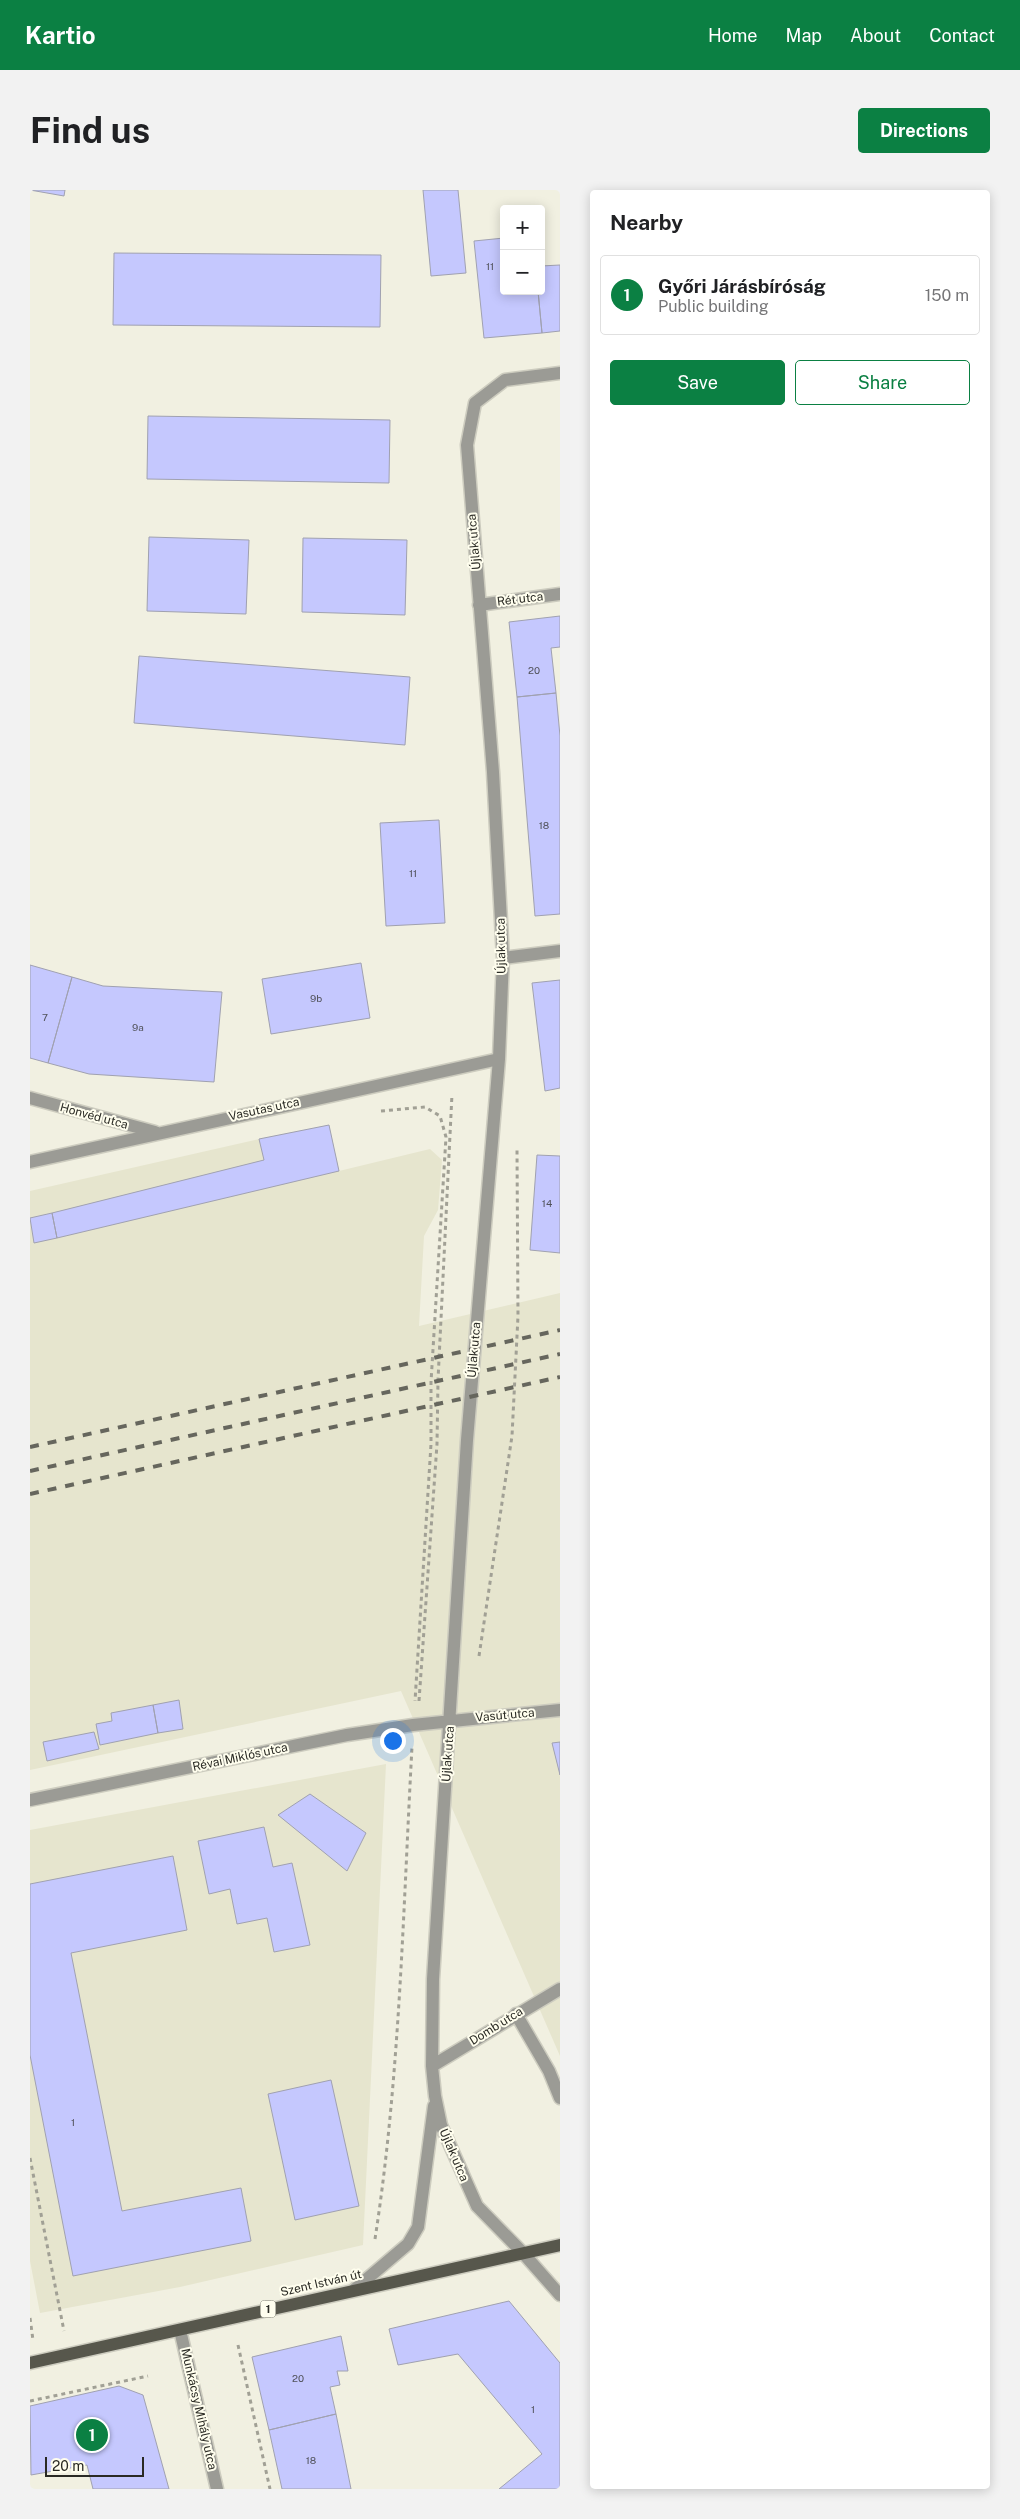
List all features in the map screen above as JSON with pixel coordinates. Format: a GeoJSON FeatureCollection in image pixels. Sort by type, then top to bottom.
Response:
{"type":"FeatureCollection","features":[{"type":"Feature","properties":{"kind":"main road","name":"Szent István út"},"geometry":{"type":"LineString","coordinates":[[30,2363],[355,2289],[560,2245]]}},
{"type":"Feature","properties":{"kind":"street","name":"Újlak utca"},"geometry":{"type":"LineString","coordinates":[[560,373],[505,380],[475,402],[467,445],[493,772],[503,958],[499,1059],[470,1397],[433,1979],[432,2066],[435,2096],[441,2125],[477,2206],[523,2253],[560,2295]]}},
{"type":"Feature","properties":{"kind":"street","name":"Rét utca"},"geometry":{"type":"LineString","coordinates":[[479,605],[560,594]]}},
{"type":"Feature","properties":{"kind":"street"},"geometry":{"type":"LineString","coordinates":[[503,958],[560,951]]}},
{"type":"Feature","properties":{"kind":"street","name":"Vasutas utca"},"geometry":{"type":"LineString","coordinates":[[30,1162],[453,1067],[499,1059]]}},
{"type":"Feature","properties":{"kind":"street","name":"Honvéd utca"},"geometry":{"type":"LineString","coordinates":[[30,1098],[157,1133]]}},
{"type":"Feature","properties":{"kind":"street","name":"Vasút utca"},"geometry":{"type":"LineString","coordinates":[[450,1720],[560,1710]]}},
{"type":"Feature","properties":{"kind":"street","name":"Révai Miklós utca"},"geometry":{"type":"LineString","coordinates":[[30,1800],[347,1736],[450,1720]]}},
{"type":"Feature","properties":{"kind":"street","name":"Domb utca"},"geometry":{"type":"LineString","coordinates":[[432,2066],[560,1988]]}},
{"type":"Feature","properties":{"kind":"street"},"geometry":{"type":"LineString","coordinates":[[516,2014],[549,2071],[560,2098]]}},
{"type":"Feature","properties":{"kind":"street"},"geometry":{"type":"LineString","coordinates":[[355,2289],[408,2244],[418,2227],[435,2096]]}},
{"type":"Feature","properties":{"kind":"street","name":"Munkácsy Mihály utca"},"geometry":{"type":"LineString","coordinates":[[180,2330],[217,2489]]}},
{"type":"Feature","properties":{"kind":"path"},"geometry":{"type":"LineString","coordinates":[[450,1720],[419,1708],[437,1444],[438,1380],[453,1067]]}},
{"type":"Feature","properties":{"kind":"path"},"geometry":{"type":"LineString","coordinates":[[375,2244],[387,2160],[396,2040],[431,1444],[431,1382],[446,1137],[440,1116],[425,1107],[376,1112]]}},
{"type":"Feature","properties":{"kind":"path"},"geometry":{"type":"LineString","coordinates":[[478,1660],[512,1436],[518,1316],[517,1147]]}},
{"type":"Feature","properties":{"kind":"path"},"geometry":{"type":"LineString","coordinates":[[30,2158],[64,2331]]}},
{"type":"Feature","properties":{"kind":"path"},"geometry":{"type":"LineString","coordinates":[[56,2333],[74,2329]]}},
{"type":"Feature","properties":{"kind":"path"},"geometry":{"type":"LineString","coordinates":[[30,2339],[41,2337]]}},
{"type":"Feature","properties":{"kind":"path"},"geometry":{"type":"LineString","coordinates":[[238,2345],[270,2489]]}},
{"type":"Feature","properties":{"kind":"path"},"geometry":{"type":"LineString","coordinates":[[30,2401],[148,2376]]}},
{"type":"Feature","properties":{"kind":"shaded area"},"geometry":{"type":"Polygon","coordinates":[[[329,1125],[339,1171],[430,1149],[442,1160],[438,1210],[424,1236],[419,1326],[560,1293],[560,2056],[401,1691],[30,1770],[30,1191],[329,1125]]]}},
{"type":"Feature","properties":{"kind":"shaded area"},"geometry":{"type":"Polygon","coordinates":[[[386,1764],[363,2245],[180,2287],[40,2313],[30,2261],[30,1830],[386,1764]]]}},
{"type":"Feature","properties":{"kind":"building"},"geometry":{"type":"Polygon","coordinates":[[[30,190],[65,190],[64,196],[30,190]]]}},
{"type":"Feature","properties":{"kind":"building"},"geometry":{"type":"Polygon","coordinates":[[[423,190],[458,190],[466,273],[431,276],[423,190]]]}},
{"type":"Feature","properties":{"kind":"building"},"geometry":{"type":"Polygon","coordinates":[[[500,238],[500,295],[538,295],[542,333],[484,338],[474,241],[500,238]]]}},
{"type":"Feature","properties":{"kind":"building"},"geometry":{"type":"Polygon","coordinates":[[[114,253],[381,255],[380,327],[113,325],[114,253]]]}},
{"type":"Feature","properties":{"kind":"building"},"geometry":{"type":"Polygon","coordinates":[[[560,265],[560,331],[542,333],[538,295],[545,295],[545,266],[560,265]]]}},
{"type":"Feature","properties":{"kind":"building"},"geometry":{"type":"Polygon","coordinates":[[[148,416],[390,420],[389,483],[147,479],[148,416]]]}},
{"type":"Feature","properties":{"kind":"building"},"geometry":{"type":"Polygon","coordinates":[[[149,537],[249,540],[246,614],[147,611],[149,537]]]}},
{"type":"Feature","properties":{"kind":"building"},"geometry":{"type":"Polygon","coordinates":[[[303,538],[407,540],[405,615],[302,612],[303,538]]]}},
{"type":"Feature","properties":{"kind":"building"},"geometry":{"type":"Polygon","coordinates":[[[560,616],[560,647],[551,648],[556,693],[517,697],[509,622],[560,616]]]}},
{"type":"Feature","properties":{"kind":"building"},"geometry":{"type":"Polygon","coordinates":[[[139,656],[410,677],[405,745],[134,723],[139,656]]]}},
{"type":"Feature","properties":{"kind":"building"},"geometry":{"type":"Polygon","coordinates":[[[556,693],[560,736],[560,914],[535,916],[517,697],[556,693]]]}},
{"type":"Feature","properties":{"kind":"building"},"geometry":{"type":"Polygon","coordinates":[[[439,820],[445,923],[386,926],[380,823],[439,820]]]}},
{"type":"Feature","properties":{"kind":"building"},"geometry":{"type":"Polygon","coordinates":[[[361,963],[370,1018],[271,1034],[262,979],[361,963]]]}},
{"type":"Feature","properties":{"kind":"building"},"geometry":{"type":"Polygon","coordinates":[[[30,965],[72,977],[48,1063],[30,1058],[30,965]]]}},
{"type":"Feature","properties":{"kind":"building"},"geometry":{"type":"Polygon","coordinates":[[[72,977],[103,986],[222,992],[214,1082],[89,1074],[48,1063],[72,977]]]}},
{"type":"Feature","properties":{"kind":"building"},"geometry":{"type":"Polygon","coordinates":[[[560,980],[560,1088],[545,1091],[532,983],[560,980]]]}},
{"type":"Feature","properties":{"kind":"building"},"geometry":{"type":"Polygon","coordinates":[[[329,1125],[339,1171],[57,1238],[52,1213],[264,1160],[259,1139],[329,1125]]]}},
{"type":"Feature","properties":{"kind":"building"},"geometry":{"type":"Polygon","coordinates":[[[537,1155],[560,1156],[560,1253],[530,1250],[537,1155]]]}},
{"type":"Feature","properties":{"kind":"building"},"geometry":{"type":"Polygon","coordinates":[[[52,1213],[57,1238],[34,1243],[30,1218],[52,1213]]]}},
{"type":"Feature","properties":{"kind":"building"},"geometry":{"type":"Polygon","coordinates":[[[179,1700],[183,1729],[158,1733],[153,1705],[179,1700]]]}},
{"type":"Feature","properties":{"kind":"building"},"geometry":{"type":"Polygon","coordinates":[[[153,1705],[158,1733],[100,1745],[96,1724],[112,1721],[111,1713],[153,1705]]]}},
{"type":"Feature","properties":{"kind":"building"},"geometry":{"type":"Polygon","coordinates":[[[94,1732],[99,1749],[47,1761],[43,1742],[94,1732]]]}},
{"type":"Feature","properties":{"kind":"building"},"geometry":{"type":"Polygon","coordinates":[[[560,1742],[560,1775],[552,1743],[560,1742]]]}},
{"type":"Feature","properties":{"kind":"building"},"geometry":{"type":"Polygon","coordinates":[[[310,1794],[366,1833],[347,1871],[278,1815],[310,1794]]]}},
{"type":"Feature","properties":{"kind":"building"},"geometry":{"type":"Polygon","coordinates":[[[264,1827],[273,1867],[292,1863],[310,1945],[274,1952],[267,1918],[237,1924],[230,1889],[209,1894],[198,1841],[264,1827]]]}},
{"type":"Feature","properties":{"kind":"building"},"geometry":{"type":"Polygon","coordinates":[[[173,1856],[187,1930],[71,1953],[122,2211],[241,2188],[251,2241],[73,2276],[30,2055],[30,1884],[173,1856]]]}},
{"type":"Feature","properties":{"kind":"building"},"geometry":{"type":"Polygon","coordinates":[[[331,2080],[359,2206],[295,2220],[268,2094],[331,2080]]]}},
{"type":"Feature","properties":{"kind":"building"},"geometry":{"type":"Polygon","coordinates":[[[509,2301],[560,2363],[560,2489],[499,2489],[542,2454],[458,2354],[398,2365],[389,2329],[509,2301]]]}},
{"type":"Feature","properties":{"kind":"building"},"geometry":{"type":"Polygon","coordinates":[[[341,2336],[348,2371],[337,2371],[340,2385],[330,2387],[336,2414],[269,2430],[252,2357],[341,2336]]]}},
{"type":"Feature","properties":{"kind":"building"},"geometry":{"type":"Polygon","coordinates":[[[119,2386],[143,2395],[169,2489],[93,2489],[87,2465],[31,2475],[30,2406],[119,2386]]]}},
{"type":"Feature","properties":{"kind":"building"},"geometry":{"type":"Polygon","coordinates":[[[336,2414],[351,2489],[282,2489],[269,2430],[336,2414]]]}},
{"type":"Feature","properties":{"kind":"railway"},"geometry":{"type":"LineString","coordinates":[[30,1447],[560,1330]]}},
{"type":"Feature","properties":{"kind":"railway"},"geometry":{"type":"LineString","coordinates":[[30,1471],[560,1354]]}},
{"type":"Feature","properties":{"kind":"railway"},"geometry":{"type":"LineString","coordinates":[[30,1494],[560,1377]]}},
{"type":"Feature","properties":{"kind":"place","name":"Győri Járásbíróság"},"geometry":{"type":"Point","coordinates":[92,2435]}}]}
